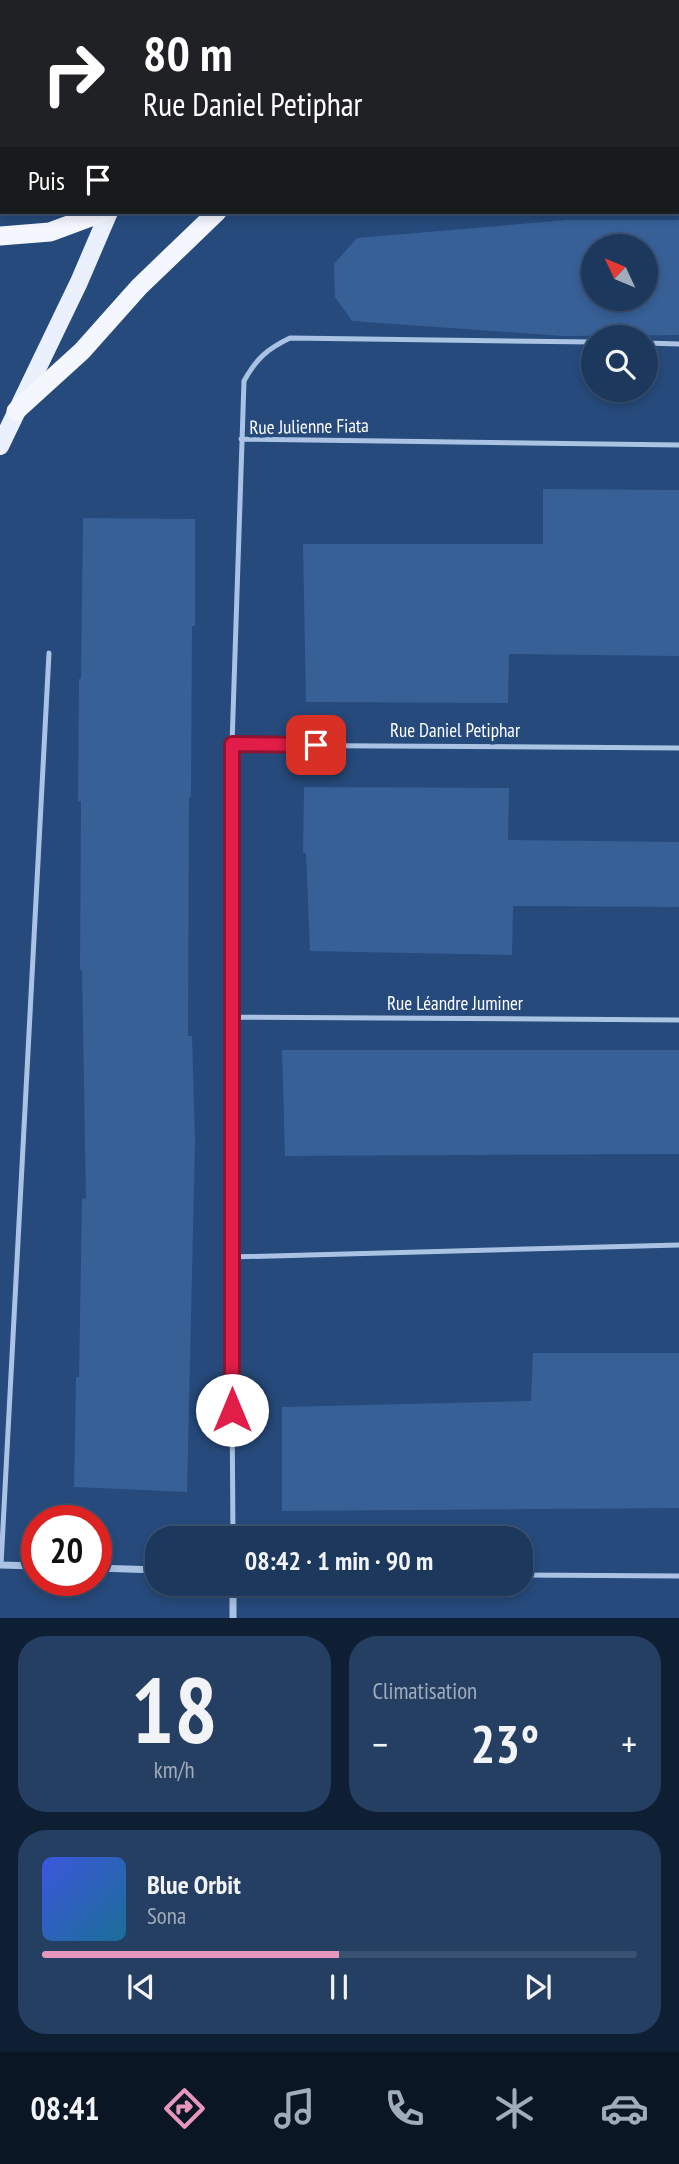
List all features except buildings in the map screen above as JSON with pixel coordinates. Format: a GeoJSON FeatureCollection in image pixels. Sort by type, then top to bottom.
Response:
{"type":"FeatureCollection","features":[{"type":"Feature","properties":{"kind":"highway"},"geometry":{"type":"LineString","coordinates":[[0,236],[50,232],[100,214]]}},
{"type":"Feature","properties":{"kind":"highway"},"geometry":{"type":"LineString","coordinates":[[16,411],[82,351],[139,287],[215,214]]}},
{"type":"Feature","properties":{"kind":"main road"},"geometry":{"type":"LineString","coordinates":[[0,446],[79,282],[105,214]]}},
{"type":"Feature","properties":{"kind":"street"},"geometry":{"type":"LineString","coordinates":[[0,1565],[21,1566]]}},
{"type":"Feature","properties":{"kind":"street"},"geometry":{"type":"LineString","coordinates":[[112,1569],[145,1570]]}},
{"type":"Feature","properties":{"kind":"street"},"geometry":{"type":"LineString","coordinates":[[233,1596],[233,1618]]}},
{"type":"Feature","properties":{"kind":"lane"},"geometry":{"type":"LineString","coordinates":[[242,439],[244,381],[252,365],[270,347],[290,338],[581,342]]}},
{"type":"Feature","properties":{"kind":"lane"},"geometry":{"type":"LineString","coordinates":[[658,343],[679,344]]}},
{"type":"Feature","properties":{"kind":"lane","name":"Rue Julienne Fiata"},"geometry":{"type":"LineString","coordinates":[[233,1526],[232,744],[242,439],[679,445]]}},
{"type":"Feature","properties":{"kind":"lane"},"geometry":{"type":"LineString","coordinates":[[0,1565],[49,653]]}},
{"type":"Feature","properties":{"kind":"lane","name":"Rue Daniel Petiphar"},"geometry":{"type":"LineString","coordinates":[[232,744],[679,748]]}},
{"type":"Feature","properties":{"kind":"lane","name":"Rue Léandre Juminer"},"geometry":{"type":"LineString","coordinates":[[231,1017],[679,1020]]}},
{"type":"Feature","properties":{"kind":"lane"},"geometry":{"type":"LineString","coordinates":[[231,1257],[679,1245]]}},
{"type":"Feature","properties":{"kind":"lane"},"geometry":{"type":"LineString","coordinates":[[533,1575],[679,1576]]}},
{"type":"Feature","properties":{"kind":"route"},"geometry":{"type":"LineString","coordinates":[[232,1410],[232,744],[316,745]]}}]}
